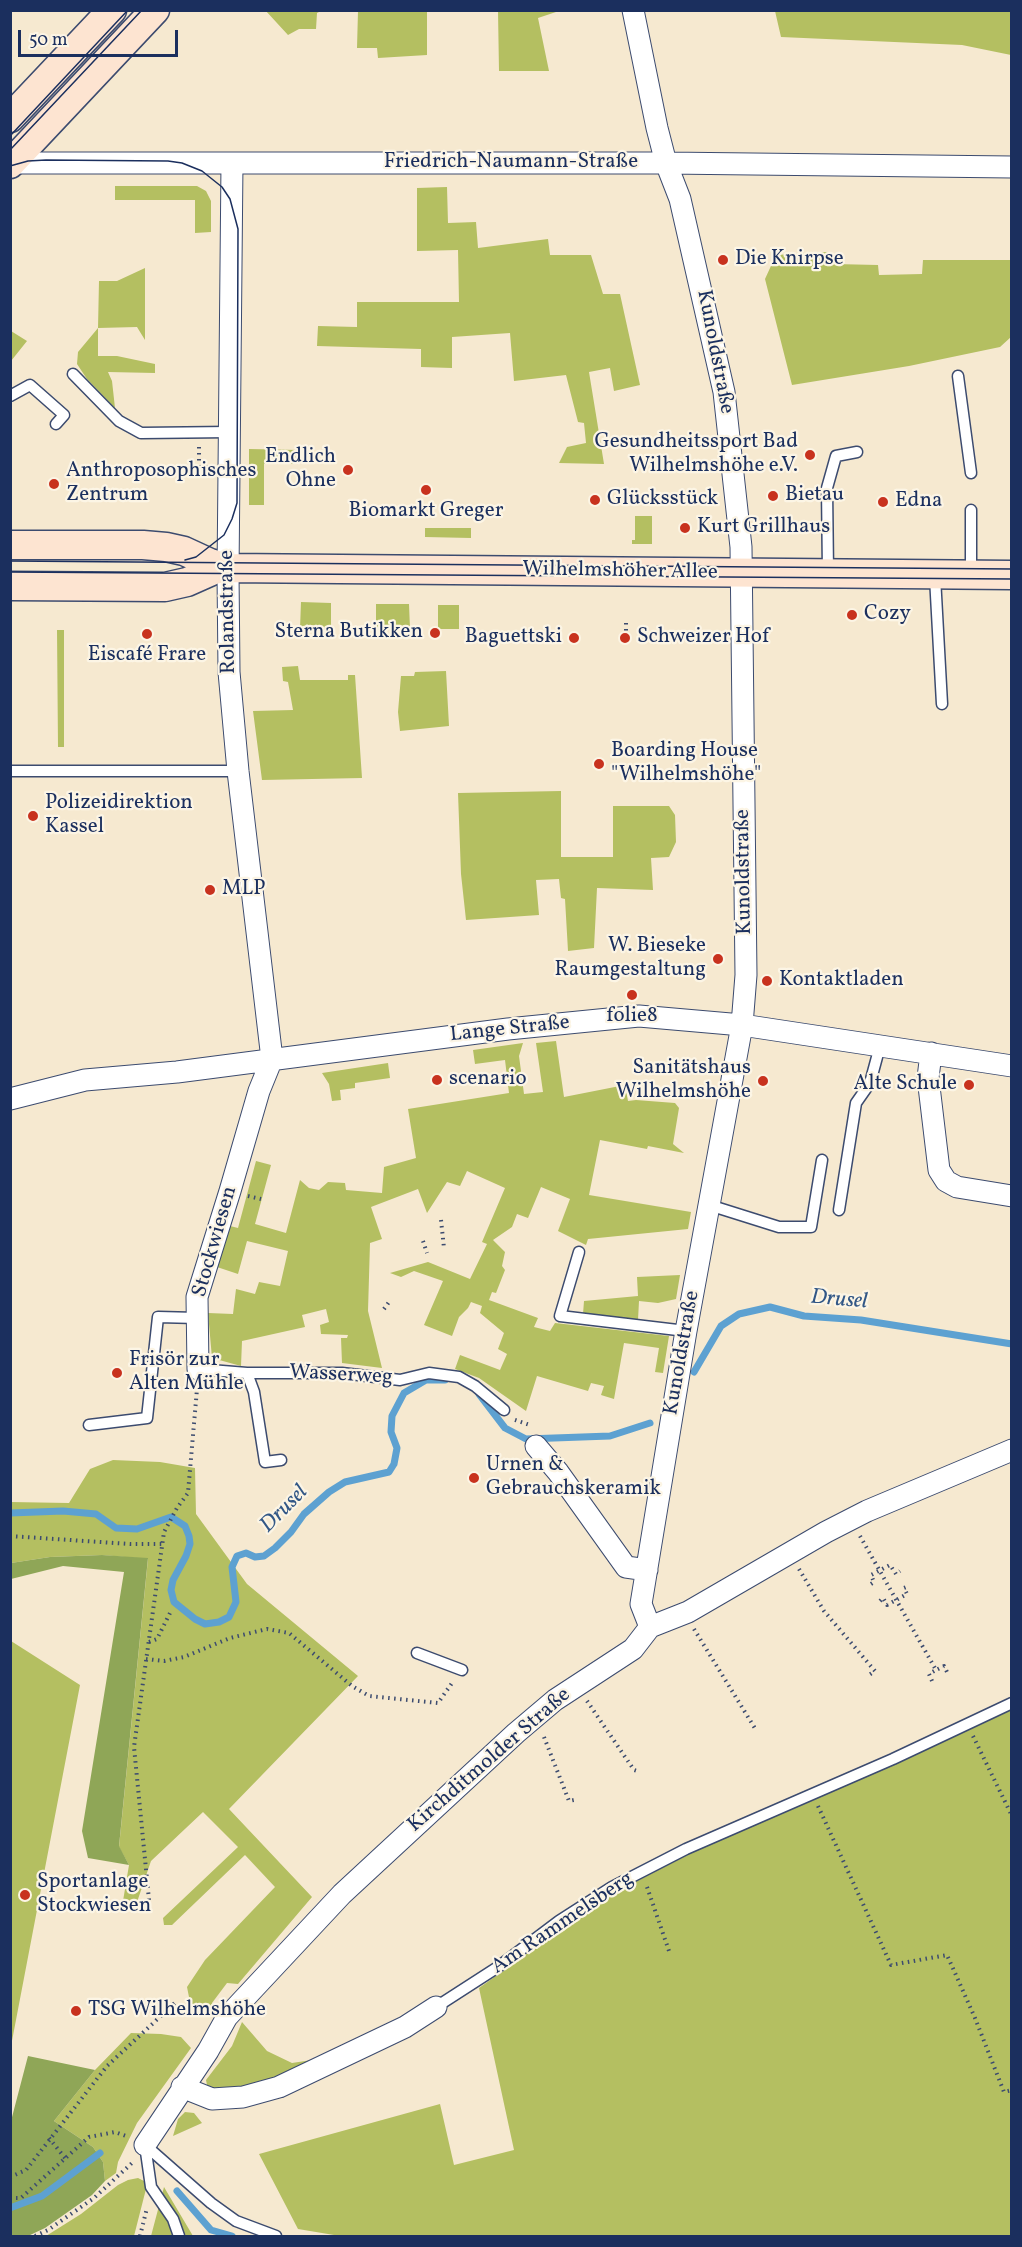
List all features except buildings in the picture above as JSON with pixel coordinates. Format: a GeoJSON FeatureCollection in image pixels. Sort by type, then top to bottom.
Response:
{"type":"FeatureCollection","features":[{"type":"Feature","properties":{"kind":"main road"},"geometry":{"type":"LineString","coordinates":[[10,118],[112,10]]}},
{"type":"Feature","properties":{"kind":"main road"},"geometry":{"type":"LineString","coordinates":[[11,163],[155,10]]}},
{"type":"Feature","properties":{"kind":"main road","name":"Wilhelmshöher Allee"},"geometry":{"type":"LineString","coordinates":[[10,545],[166,547],[184,551],[210,563],[228,568]]}},
{"type":"Feature","properties":{"kind":"main road","name":"Wilhelmshöher Allee"},"geometry":{"type":"LineString","coordinates":[[10,586],[165,587],[187,582],[214,570],[228,568],[1011,574]]}},
{"type":"Feature","properties":{"kind":"street","name":"Kunoldstraße"},"geometry":{"type":"LineString","coordinates":[[633,10],[657,128],[702,287],[724,392],[741,547],[746,975],[742,1025],[686,1332],[641,1604],[650,1627]]}},
{"type":"Feature","properties":{"kind":"street","name":"Friedrich-Naumann-Straße"},"geometry":{"type":"LineString","coordinates":[[11,163],[666,163],[1011,167]]}},
{"type":"Feature","properties":{"kind":"street","name":"Rolandstraße"},"geometry":{"type":"LineString","coordinates":[[232,163],[229,672],[238,771],[272,1059]]}},
{"type":"Feature","properties":{"kind":"street","name":"Lange Straße"},"geometry":{"type":"LineString","coordinates":[[10,1099],[85,1080],[177,1072],[508,1029],[639,1016],[742,1025],[1011,1066]]}},
{"type":"Feature","properties":{"kind":"street"},"geometry":{"type":"LineString","coordinates":[[931,1053],[928,1078],[939,1170],[946,1181],[957,1187],[1011,1196]]}},
{"type":"Feature","properties":{"kind":"street","name":"Stockwiesen"},"geometry":{"type":"LineString","coordinates":[[198,1370],[197,1297],[258,1091],[272,1059]]}},
{"type":"Feature","properties":{"kind":"street"},"geometry":{"type":"LineString","coordinates":[[536,1439],[626,1568],[647,1570]]}},
{"type":"Feature","properties":{"kind":"street","name":"Kirchditmolder Straße"},"geometry":{"type":"LineString","coordinates":[[145,2145],[208,2051],[227,2017],[342,1894],[536,1716],[576,1685],[633,1649],[650,1627],[684,1613],[850,1520],[1011,1450]]}},
{"type":"Feature","properties":{"kind":"street","name":"Am Rammelsberg"},"geometry":{"type":"LineString","coordinates":[[182,2087],[212,2099],[243,2097],[279,2087],[405,2028],[436,2007]]}},
{"type":"Feature","properties":{"kind":"lane"},"geometry":{"type":"LineString","coordinates":[[73,374],[119,421],[141,433],[230,432]]}},
{"type":"Feature","properties":{"kind":"lane"},"geometry":{"type":"LineString","coordinates":[[958,376],[971,473]]}},
{"type":"Feature","properties":{"kind":"lane"},"geometry":{"type":"LineString","coordinates":[[10,396],[30,385],[64,415],[56,424]]}},
{"type":"Feature","properties":{"kind":"lane"},"geometry":{"type":"LineString","coordinates":[[828,573],[827,488],[836,456],[857,452]]}},
{"type":"Feature","properties":{"kind":"lane"},"geometry":{"type":"LineString","coordinates":[[971,510],[971,574]]}},
{"type":"Feature","properties":{"kind":"lane"},"geometry":{"type":"LineString","coordinates":[[934,573],[942,704]]}},
{"type":"Feature","properties":{"kind":"lane"},"geometry":{"type":"LineString","coordinates":[[10,771],[238,771]]}},
{"type":"Feature","properties":{"kind":"lane"},"geometry":{"type":"LineString","coordinates":[[839,1210],[856,1104],[870,1083],[880,1046]]}},
{"type":"Feature","properties":{"kind":"lane"},"geometry":{"type":"LineString","coordinates":[[709,1205],[779,1227],[811,1227],[822,1160]]}},
{"type":"Feature","properties":{"kind":"lane"},"geometry":{"type":"LineString","coordinates":[[579,1252],[560,1316],[686,1332]]}},
{"type":"Feature","properties":{"kind":"lane"},"geometry":{"type":"LineString","coordinates":[[89,1425],[147,1418],[158,1317],[197,1318]]}},
{"type":"Feature","properties":{"kind":"lane","name":"Wasserweg"},"geometry":{"type":"LineString","coordinates":[[198,1370],[247,1373],[342,1373],[400,1380],[429,1373],[459,1377],[475,1386],[504,1410]]}},
{"type":"Feature","properties":{"kind":"lane"},"geometry":{"type":"LineString","coordinates":[[247,1373],[254,1392],[265,1462],[281,1460]]}},
{"type":"Feature","properties":{"kind":"lane"},"geometry":{"type":"LineString","coordinates":[[417,1653],[462,1670]]}},
{"type":"Feature","properties":{"kind":"lane","name":"Am Rammelsberg"},"geometry":{"type":"LineString","coordinates":[[436,2007],[498,1967],[559,1921],[612,1887],[686,1849],[967,1725],[1011,1703]]}},
{"type":"Feature","properties":{"kind":"lane"},"geometry":{"type":"LineString","coordinates":[[145,2145],[151,2187],[173,2219],[179,2236]]}},
{"type":"Feature","properties":{"kind":"lane"},"geometry":{"type":"LineString","coordinates":[[145,2145],[228,2215],[237,2221],[276,2236]]}},
{"type":"Feature","properties":{"kind":"path"},"geometry":{"type":"LineString","coordinates":[[194,467],[203,467]]}},
{"type":"Feature","properties":{"kind":"path"},"geometry":{"type":"LineString","coordinates":[[626,624],[626,632]]}},
{"type":"Feature","properties":{"kind":"path"},"geometry":{"type":"LineString","coordinates":[[441,1220],[444,1248]]}},
{"type":"Feature","properties":{"kind":"path"},"geometry":{"type":"LineString","coordinates":[[423,1241],[428,1253]]}},
{"type":"Feature","properties":{"kind":"path"},"geometry":{"type":"LineString","coordinates":[[384,1309],[389,1302]]}},
{"type":"Feature","properties":{"kind":"path"},"geometry":{"type":"LineString","coordinates":[[149,1900],[134,1747],[164,1532],[188,1493],[198,1370]]}},
{"type":"Feature","properties":{"kind":"path"},"geometry":{"type":"LineString","coordinates":[[504,1410],[511,1418],[530,1425],[536,1439]]}},
{"type":"Feature","properties":{"kind":"path"},"geometry":{"type":"LineString","coordinates":[[850,1520],[936,1670]]}},
{"type":"Feature","properties":{"kind":"path"},"geometry":{"type":"LineString","coordinates":[[10,1536],[162,1544]]}},
{"type":"Feature","properties":{"kind":"path"},"geometry":{"type":"LineString","coordinates":[[790,1553],[824,1611],[875,1671],[868,1675]]}},
{"type":"Feature","properties":{"kind":"path"},"geometry":{"type":"LineString","coordinates":[[871,1584],[874,1582],[871,1575],[890,1565],[896,1574],[900,1571]]}},
{"type":"Feature","properties":{"kind":"path"},"geometry":{"type":"LineString","coordinates":[[880,1601],[883,1599],[886,1605],[908,1594],[904,1588],[909,1586]]}},
{"type":"Feature","properties":{"kind":"path"},"geometry":{"type":"LineString","coordinates":[[149,1642],[157,1639],[171,1611]]}},
{"type":"Feature","properties":{"kind":"path"},"geometry":{"type":"LineString","coordinates":[[684,1613],[756,1730]]}},
{"type":"Feature","properties":{"kind":"path"},"geometry":{"type":"LineString","coordinates":[[146,1659],[164,1660],[184,1657],[230,1638],[267,1629],[289,1633],[352,1686],[369,1696],[438,1703],[462,1670]]}},
{"type":"Feature","properties":{"kind":"path"},"geometry":{"type":"LineString","coordinates":[[932,1681],[929,1674],[944,1666],[948,1674]]}},
{"type":"Feature","properties":{"kind":"path"},"geometry":{"type":"LineString","coordinates":[[576,1685],[634,1770],[640,1772]]}},
{"type":"Feature","properties":{"kind":"path"},"geometry":{"type":"LineString","coordinates":[[536,1716],[569,1801],[574,1800]]}},
{"type":"Feature","properties":{"kind":"path"},"geometry":{"type":"LineString","coordinates":[[967,1725],[1011,1816]]}},
{"type":"Feature","properties":{"kind":"path"},"geometry":{"type":"LineString","coordinates":[[813,1794],[891,1965],[947,1955],[1004,2092],[1011,2090]]}},
{"type":"Feature","properties":{"kind":"path"},"geometry":{"type":"LineString","coordinates":[[641,1872],[669,1951]]}},
{"type":"Feature","properties":{"kind":"path"},"geometry":{"type":"LineString","coordinates":[[10,2177],[26,2170],[106,2066],[177,2001]]}},
{"type":"Feature","properties":{"kind":"path"},"geometry":{"type":"LineString","coordinates":[[10,2198],[21,2198],[89,2137],[115,2132],[145,2145],[128,2168],[94,2198],[48,2230],[35,2236]]}},
{"type":"Feature","properties":{"kind":"path"},"geometry":{"type":"LineString","coordinates":[[49,2138],[65,2158]]}},
{"type":"Feature","properties":{"kind":"path"},"geometry":{"type":"LineString","coordinates":[[140,2236],[151,2187]]}},
{"type":"Feature","properties":{"kind":"green space"},"geometry":{"type":"Polygon","coordinates":[[[265,10],[321,11],[317,13],[316,29],[299,29],[288,35],[265,10]]]}},
{"type":"Feature","properties":{"kind":"green space"},"geometry":{"type":"Polygon","coordinates":[[[358,11],[427,11],[427,55],[378,58],[377,48],[357,48],[358,11]]]}},
{"type":"Feature","properties":{"kind":"green space"},"geometry":{"type":"Polygon","coordinates":[[[498,11],[556,11],[538,18],[549,71],[499,71],[498,11]]]}},
{"type":"Feature","properties":{"kind":"green space"},"geometry":{"type":"Polygon","coordinates":[[[775,11],[1011,11],[1011,55],[962,45],[781,37],[775,11]]]}},
{"type":"Feature","properties":{"kind":"green space"},"geometry":{"type":"Polygon","coordinates":[[[115,186],[197,186],[206,191],[211,201],[211,232],[195,233],[195,200],[115,200],[115,186]]]}},
{"type":"Feature","properties":{"kind":"green space"},"geometry":{"type":"Polygon","coordinates":[[[447,187],[448,223],[476,222],[478,248],[548,239],[550,255],[591,255],[603,294],[620,294],[640,385],[614,391],[610,368],[589,372],[604,464],[559,463],[567,447],[586,443],[584,423],[578,422],[566,375],[514,381],[510,333],[452,337],[452,368],[421,367],[421,349],[317,346],[318,326],[357,327],[357,302],[459,302],[458,250],[417,251],[417,188],[447,187]]]}},
{"type":"Feature","properties":{"kind":"green space"},"geometry":{"type":"Polygon","coordinates":[[[827,252],[834,264],[878,265],[879,275],[922,274],[923,260],[1011,260],[1011,337],[1000,347],[909,366],[792,385],[765,279],[776,255],[827,252]]]}},
{"type":"Feature","properties":{"kind":"green space"},"geometry":{"type":"Polygon","coordinates":[[[145,268],[145,340],[137,327],[98,328],[99,281],[117,281],[145,268]]]}},
{"type":"Feature","properties":{"kind":"green space"},"geometry":{"type":"Polygon","coordinates":[[[98,328],[98,356],[117,356],[155,364],[155,373],[108,372],[112,381],[115,408],[87,379],[77,364],[78,352],[98,328]]]}},
{"type":"Feature","properties":{"kind":"green space"},"geometry":{"type":"Polygon","coordinates":[[[11,331],[27,341],[11,361],[11,331]]]}},
{"type":"Feature","properties":{"kind":"green space"},"geometry":{"type":"Polygon","coordinates":[[[249,449],[299,450],[298,464],[264,464],[264,505],[249,505],[249,449]]]}},
{"type":"Feature","properties":{"kind":"green space"},"geometry":{"type":"Polygon","coordinates":[[[635,516],[652,516],[652,544],[632,544],[632,540],[635,540],[635,516]]]}},
{"type":"Feature","properties":{"kind":"green space"},"geometry":{"type":"Polygon","coordinates":[[[425,528],[471,528],[471,538],[425,537],[425,528]]]}},
{"type":"Feature","properties":{"kind":"green space"},"geometry":{"type":"Polygon","coordinates":[[[301,602],[331,603],[331,630],[300,629],[301,602]]]}},
{"type":"Feature","properties":{"kind":"green space"},"geometry":{"type":"Polygon","coordinates":[[[376,604],[409,604],[410,629],[376,630],[376,604]]]}},
{"type":"Feature","properties":{"kind":"green space"},"geometry":{"type":"Polygon","coordinates":[[[438,605],[459,605],[459,629],[438,629],[438,605]]]}},
{"type":"Feature","properties":{"kind":"green space"},"geometry":{"type":"Polygon","coordinates":[[[57,630],[64,630],[64,747],[58,747],[57,630]]]}},
{"type":"Feature","properties":{"kind":"green space"},"geometry":{"type":"Polygon","coordinates":[[[298,666],[300,680],[348,680],[348,675],[355,675],[362,778],[262,780],[253,711],[293,710],[288,682],[283,681],[282,667],[298,666]]]}},
{"type":"Feature","properties":{"kind":"green space"},"geometry":{"type":"Polygon","coordinates":[[[446,671],[449,726],[400,731],[398,712],[401,676],[414,676],[415,672],[446,671]]]}},
{"type":"Feature","properties":{"kind":"green space"},"geometry":{"type":"Polygon","coordinates":[[[561,791],[561,857],[613,857],[613,806],[669,806],[675,815],[676,842],[669,857],[651,858],[653,890],[597,888],[594,948],[568,951],[565,899],[561,898],[559,879],[536,880],[539,915],[466,920],[461,874],[458,793],[561,791]]]}},
{"type":"Feature","properties":{"kind":"green space"},"geometry":{"type":"Polygon","coordinates":[[[556,1041],[564,1097],[625,1085],[628,1101],[675,1103],[679,1108],[673,1144],[684,1153],[600,1140],[589,1195],[691,1212],[688,1229],[588,1239],[586,1245],[558,1231],[570,1199],[541,1187],[528,1218],[517,1214],[512,1227],[493,1240],[505,1252],[502,1266],[505,1270],[496,1293],[492,1292],[489,1300],[538,1318],[534,1327],[550,1331],[555,1323],[669,1336],[663,1373],[655,1372],[659,1348],[624,1343],[614,1399],[601,1395],[604,1386],[591,1383],[588,1391],[537,1376],[526,1411],[479,1378],[455,1369],[460,1355],[500,1370],[507,1354],[498,1349],[504,1333],[480,1313],[482,1306],[471,1302],[459,1317],[452,1336],[424,1325],[443,1281],[414,1271],[401,1277],[390,1273],[428,1262],[470,1279],[487,1244],[482,1242],[505,1188],[467,1171],[460,1186],[447,1182],[427,1213],[418,1189],[371,1207],[382,1239],[370,1243],[368,1311],[382,1368],[342,1363],[341,1338],[347,1338],[348,1335],[321,1334],[320,1325],[329,1322],[326,1309],[302,1315],[305,1327],[242,1341],[241,1366],[212,1358],[208,1313],[233,1314],[236,1289],[255,1294],[259,1282],[280,1286],[288,1251],[247,1241],[238,1274],[214,1266],[230,1226],[238,1228],[256,1161],[271,1165],[255,1224],[286,1233],[300,1180],[309,1188],[319,1190],[328,1182],[345,1183],[346,1190],[382,1193],[384,1167],[416,1158],[408,1109],[509,1093],[505,1060],[475,1064],[473,1050],[523,1043],[519,1056],[524,1094],[543,1092],[536,1043],[556,1041]]]}},
{"type":"Feature","properties":{"kind":"green space"},"geometry":{"type":"Polygon","coordinates":[[[388,1063],[390,1078],[355,1083],[355,1088],[340,1090],[341,1100],[332,1101],[329,1084],[322,1073],[388,1063]]]}},
{"type":"Feature","properties":{"kind":"green space"},"geometry":{"type":"Polygon","coordinates":[[[680,1275],[676,1299],[658,1303],[639,1301],[638,1320],[583,1314],[584,1301],[638,1296],[637,1277],[680,1275]]]}},
{"type":"Feature","properties":{"kind":"green space"},"geometry":{"type":"Polygon","coordinates":[[[113,1460],[160,1462],[195,1468],[196,1514],[247,1584],[358,1676],[229,1809],[312,1897],[238,1984],[227,1983],[212,2003],[216,2013],[214,2016],[199,2014],[190,2002],[187,1987],[205,1960],[275,1887],[245,1855],[172,1925],[164,1925],[163,1918],[238,1847],[203,1812],[151,1861],[136,1905],[123,1901],[129,1865],[119,1847],[148,1559],[102,1555],[50,1557],[11,1563],[10,1502],[69,1503],[90,1469],[113,1460]]]}},
{"type":"Feature","properties":{"kind":"green space"},"geometry":{"type":"Polygon","coordinates":[[[102,1555],[148,1558],[119,1846],[129,1865],[88,1858],[82,1831],[124,1572],[63,1566],[11,1579],[11,1563],[50,1557],[102,1555]]]}},
{"type":"Feature","properties":{"kind":"green space","name":"Sportanlage Stockwiesen"},"geometry":{"type":"Polygon","coordinates":[[[11,1641],[80,1685],[11,2046],[11,1641]]]}},
{"type":"Feature","properties":{"kind":"green space"},"geometry":{"type":"Polygon","coordinates":[[[1011,1710],[1011,2236],[340,2236],[298,2229],[259,2154],[440,2104],[454,2165],[514,2150],[479,1988],[608,1896],[695,1851],[807,1803],[1011,1710]]]}},
{"type":"Feature","properties":{"kind":"green space"},"geometry":{"type":"Polygon","coordinates":[[[242,2022],[267,2051],[292,2063],[325,2058],[275,2081],[218,2091],[207,2085],[206,2080],[232,2046],[242,2022]]]}},
{"type":"Feature","properties":{"kind":"green space"},"geometry":{"type":"Polygon","coordinates":[[[131,2033],[181,2037],[191,2048],[137,2123],[118,2162],[116,2173],[105,2181],[103,2162],[93,2147],[54,2121],[95,2070],[131,2033]]]}},
{"type":"Feature","properties":{"kind":"green space"},"geometry":{"type":"Polygon","coordinates":[[[28,2056],[95,2070],[54,2121],[93,2147],[103,2162],[105,2181],[92,2195],[45,2228],[28,2236],[11,2236],[11,2121],[28,2056]]]}},
{"type":"Feature","properties":{"kind":"green space"},"geometry":{"type":"Polygon","coordinates":[[[185,2112],[194,2113],[202,2123],[173,2136],[178,2119],[185,2112]]]}},
{"type":"Feature","properties":{"kind":"green space"},"geometry":{"type":"Polygon","coordinates":[[[138,2178],[144,2181],[146,2189],[134,2236],[46,2236],[81,2214],[118,2185],[138,2178]]]}},
{"type":"Feature","properties":{"kind":"green space"},"geometry":{"type":"Polygon","coordinates":[[[164,2187],[193,2236],[151,2236],[164,2187]]]}},
{"type":"Feature","properties":{"kind":"waterway","name":"Drusel"},"geometry":{"type":"LineString","coordinates":[[694,1372],[721,1326],[739,1314],[770,1307],[804,1316],[861,1320],[1012,1344]]}},
{"type":"Feature","properties":{"kind":"waterway","name":"Drusel"},"geometry":{"type":"LineString","coordinates":[[10,1513],[63,1511],[96,1514],[116,1528],[137,1529],[171,1517],[185,1526],[190,1544],[173,1580],[171,1590],[174,1602],[205,1624],[219,1622],[229,1617],[236,1602],[232,1567],[237,1556],[246,1553],[255,1557],[264,1556],[275,1548],[304,1514],[329,1492],[345,1482],[389,1472],[394,1464],[397,1448],[391,1432],[392,1416],[404,1393],[426,1380],[445,1380]]}},
{"type":"Feature","properties":{"kind":"waterway","name":"Drusel"},"geometry":{"type":"LineString","coordinates":[[479,1394],[505,1428],[526,1439],[610,1436],[650,1423]]}},
{"type":"Feature","properties":{"kind":"waterway"},"geometry":{"type":"LineString","coordinates":[[10,2208],[42,2196],[100,2153]]}},
{"type":"Feature","properties":{"kind":"waterway"},"geometry":{"type":"LineString","coordinates":[[177,2191],[211,2230],[232,2236]]}},
{"type":"Feature","properties":{"kind":"tram line"},"geometry":{"type":"LineString","coordinates":[[10,136],[128,10]]}},
{"type":"Feature","properties":{"kind":"tram line"},"geometry":{"type":"LineString","coordinates":[[10,150],[142,10]]}},
{"type":"Feature","properties":{"kind":"tram line"},"geometry":{"type":"LineString","coordinates":[[10,166],[28,161],[46,160],[182,163],[202,171],[222,187],[230,199],[238,229],[237,503],[224,535],[196,557],[185,560]]}},
{"type":"Feature","properties":{"kind":"tram line"},"geometry":{"type":"LineString","coordinates":[[10,561],[1012,569]]}},
{"type":"Feature","properties":{"kind":"tram line"},"geometry":{"type":"LineString","coordinates":[[10,572],[1012,579]]}},
{"type":"Feature","properties":{"kind":"place","name":"Die Knirpse"},"geometry":{"type":"Point","coordinates":[723,260]}},
{"type":"Feature","properties":{"kind":"place","name":"Gesundheitssport Bad Wilhelmshöhe e.V."},"geometry":{"type":"Point","coordinates":[810,455]}},
{"type":"Feature","properties":{"kind":"place","name":"Endlich Ohne"},"geometry":{"type":"Point","coordinates":[348,470]}},
{"type":"Feature","properties":{"kind":"place","name":"Anthroposophisches Zentrum"},"geometry":{"type":"Point","coordinates":[54,484]}},
{"type":"Feature","properties":{"kind":"place","name":"Biomarkt Greger"},"geometry":{"type":"Point","coordinates":[426,490]}},
{"type":"Feature","properties":{"kind":"place","name":"Bietau"},"geometry":{"type":"Point","coordinates":[773,496]}},
{"type":"Feature","properties":{"kind":"place","name":"Glücksstück"},"geometry":{"type":"Point","coordinates":[595,500]}},
{"type":"Feature","properties":{"kind":"place","name":"Edna"},"geometry":{"type":"Point","coordinates":[883,502]}},
{"type":"Feature","properties":{"kind":"place","name":"Kurt Grillhaus"},"geometry":{"type":"Point","coordinates":[685,528]}},
{"type":"Feature","properties":{"kind":"place","name":"Cozy"},"geometry":{"type":"Point","coordinates":[852,615]}},
{"type":"Feature","properties":{"kind":"place","name":"Sterna Butikken"},"geometry":{"type":"Point","coordinates":[435,633]}},
{"type":"Feature","properties":{"kind":"place","name":"Eiscafé Frare"},"geometry":{"type":"Point","coordinates":[147,634]}},
{"type":"Feature","properties":{"kind":"place","name":"Baguettski"},"geometry":{"type":"Point","coordinates":[574,638]}},
{"type":"Feature","properties":{"kind":"place","name":"Schweizer Hof"},"geometry":{"type":"Point","coordinates":[625,638]}},
{"type":"Feature","properties":{"kind":"place","name":"Boarding House \"Wilhelmshöhe\""},"geometry":{"type":"Point","coordinates":[599,764]}},
{"type":"Feature","properties":{"kind":"place","name":"Polizeidirektion Kassel"},"geometry":{"type":"Point","coordinates":[33,816]}},
{"type":"Feature","properties":{"kind":"place","name":"MLP"},"geometry":{"type":"Point","coordinates":[210,890]}},
{"type":"Feature","properties":{"kind":"place","name":"W. Bieseke Raumgestaltung"},"geometry":{"type":"Point","coordinates":[718,959]}},
{"type":"Feature","properties":{"kind":"place","name":"Kontaktladen"},"geometry":{"type":"Point","coordinates":[767,981]}},
{"type":"Feature","properties":{"kind":"place","name":"folie8"},"geometry":{"type":"Point","coordinates":[632,995]}},
{"type":"Feature","properties":{"kind":"place","name":"scenario"},"geometry":{"type":"Point","coordinates":[437,1080]}},
{"type":"Feature","properties":{"kind":"place","name":"Sanitätshaus Wilhelmshöhe"},"geometry":{"type":"Point","coordinates":[763,1081]}},
{"type":"Feature","properties":{"kind":"place","name":"Alte Schule"},"geometry":{"type":"Point","coordinates":[969,1085]}},
{"type":"Feature","properties":{"kind":"place","name":"Frisör zur Alten Mühle"},"geometry":{"type":"Point","coordinates":[117,1373]}},
{"type":"Feature","properties":{"kind":"place","name":"Urnen & Gebrauchskeramik"},"geometry":{"type":"Point","coordinates":[474,1478]}},
{"type":"Feature","properties":{"kind":"place","name":"Sportanlage Stockwiesen"},"geometry":{"type":"Point","coordinates":[25,1895]}},
{"type":"Feature","properties":{"kind":"place","name":"TSG Wilhelmshöhe"},"geometry":{"type":"Point","coordinates":[76,2011]}}]}
